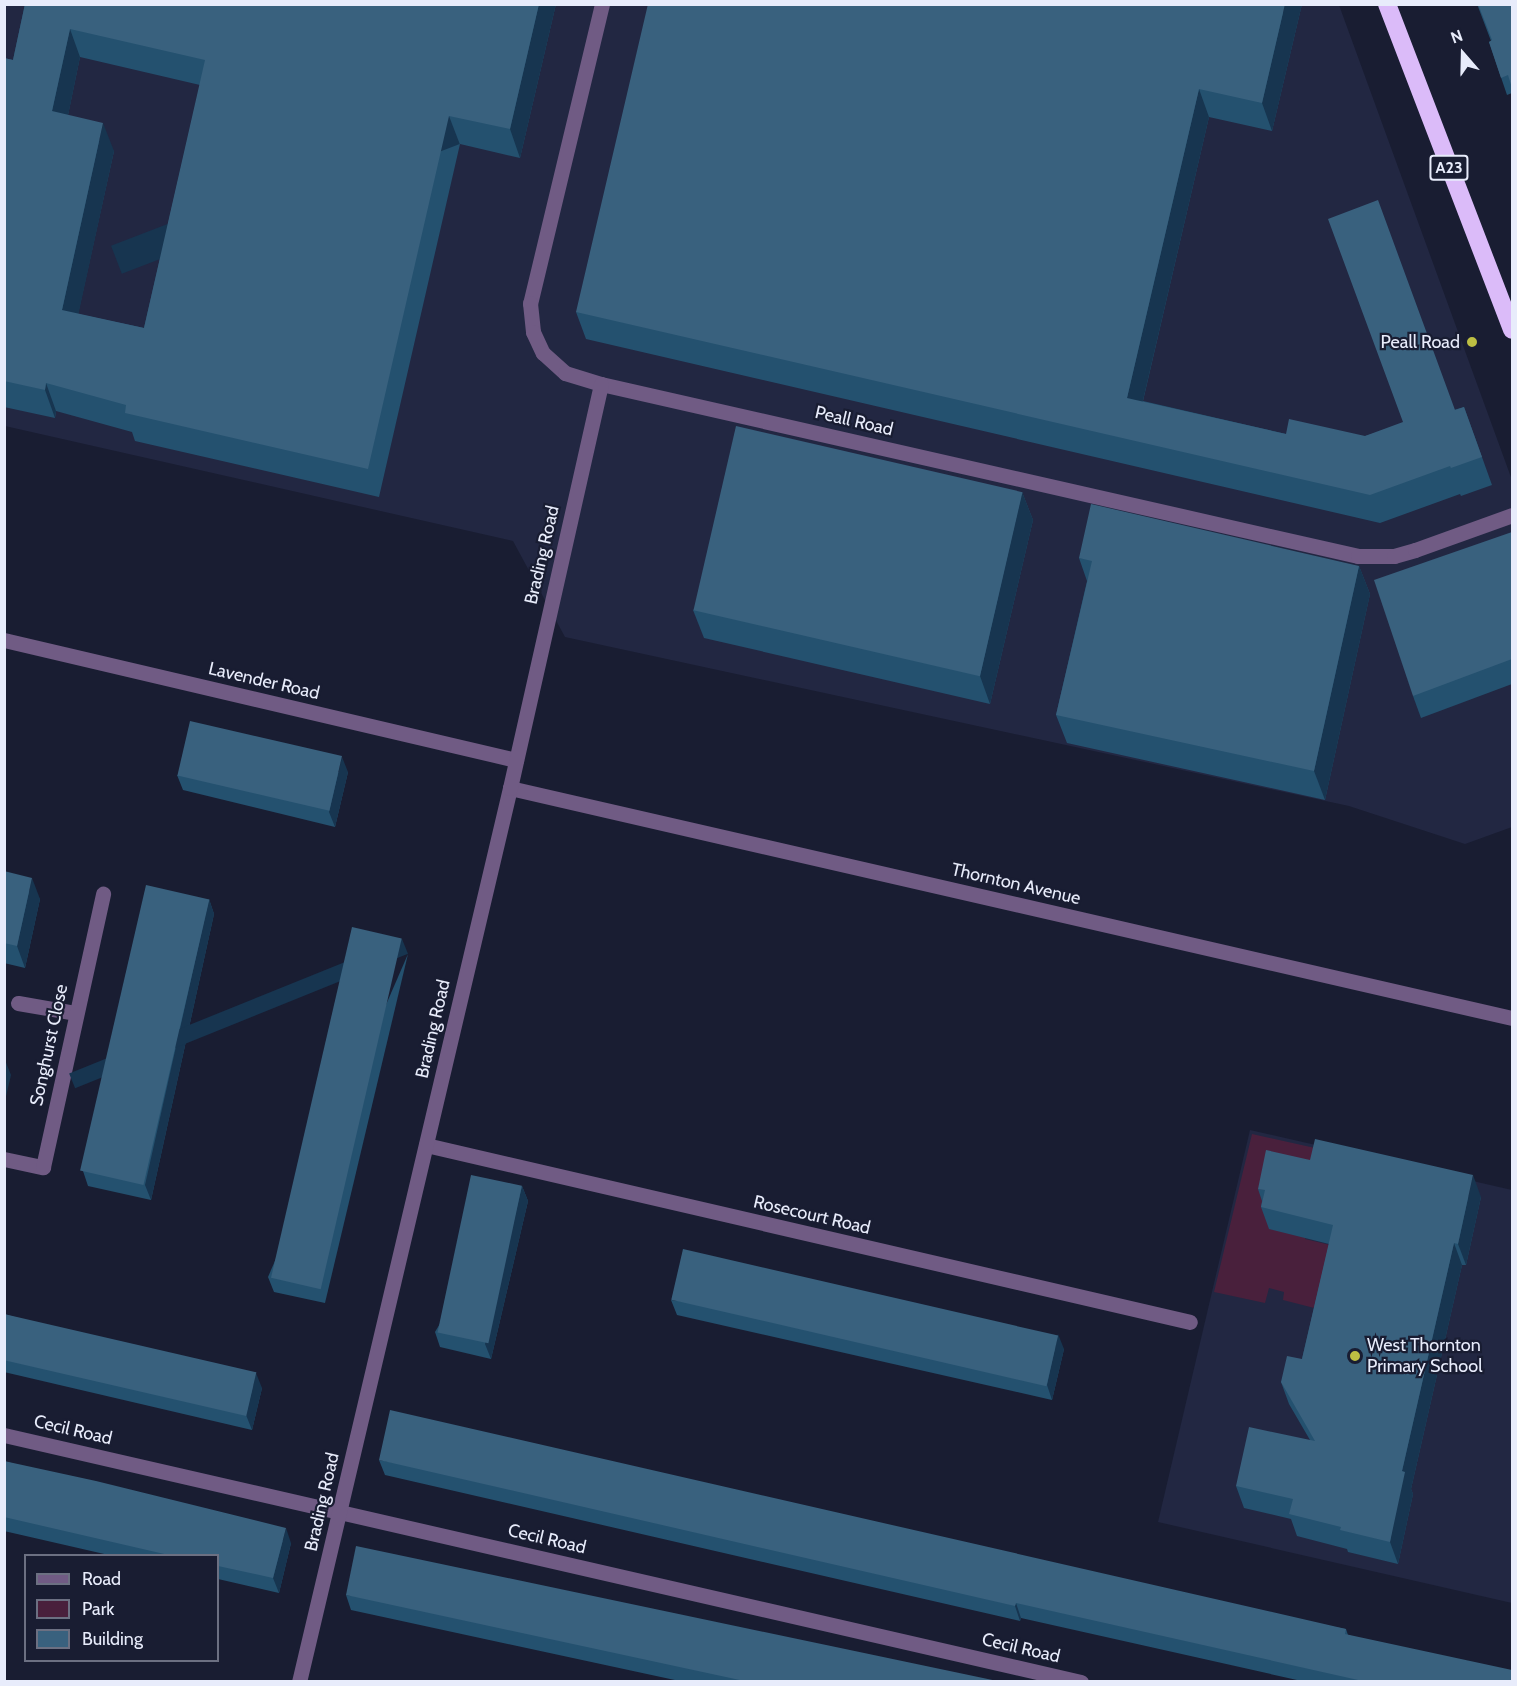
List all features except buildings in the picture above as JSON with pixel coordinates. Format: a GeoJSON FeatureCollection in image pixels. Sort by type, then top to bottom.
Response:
{"type":"FeatureCollection","features":[{"type":"Feature","properties":{"kind":"highway","name":"A23"},"geometry":{"type":"LineString","coordinates":[[1387,4],[1512,330]]}},
{"type":"Feature","properties":{"kind":"street","name":"Peall Road"},"geometry":{"type":"LineString","coordinates":[[602,4],[530,303],[533,332],[543,353],[565,373],[601,384],[1358,556],[1394,556],[1512,515]]}},
{"type":"Feature","properties":{"kind":"street","name":"Brading Road"},"geometry":{"type":"LineString","coordinates":[[299,1682],[510,788],[601,384]]}},
{"type":"Feature","properties":{"kind":"street","name":"Lavender Road"},"geometry":{"type":"LineString","coordinates":[[4,640],[516,760]]}},
{"type":"Feature","properties":{"kind":"street","name":"Thornton Avenue"},"geometry":{"type":"LineString","coordinates":[[510,788],[1512,1018]]}},
{"type":"Feature","properties":{"kind":"street","name":"Songhurst Close"},"geometry":{"type":"LineString","coordinates":[[4,1159],[43,1167],[103,893]]}},
{"type":"Feature","properties":{"kind":"street"},"geometry":{"type":"LineString","coordinates":[[18,1003],[76,1013]]}},
{"type":"Feature","properties":{"kind":"street","name":"Rosecourt Road"},"geometry":{"type":"LineString","coordinates":[[426,1145],[1190,1322]]}},
{"type":"Feature","properties":{"kind":"street","name":"Cecil Road"},"geometry":{"type":"LineString","coordinates":[[4,1435],[1081,1682]]}},
{"type":"Feature","properties":{"kind":"shaded area"},"geometry":{"type":"Polygon","coordinates":[[[5,5],[1339,5],[1512,480],[1512,827],[1465,844],[1349,806],[565,637],[513,541],[5,426],[5,5]]]}},
{"type":"Feature","properties":{"kind":"shaded area","name":"West Thornton Primary School"},"geometry":{"type":"Polygon","coordinates":[[[1250,1130],[1512,1190],[1512,1603],[1158,1522],[1250,1130]]]}},
{"type":"Feature","properties":{"kind":"green space"},"geometry":{"type":"Polygon","coordinates":[[[1252,1134],[1333,1152],[1305,1239],[1347,1249],[1326,1311],[1283,1300],[1284,1292],[1269,1288],[1265,1303],[1214,1292],[1252,1134]]]}},
{"type":"Feature","properties":{"kind":"place","name":"Peall Road"},"geometry":{"type":"Point","coordinates":[1472,342]}},
{"type":"Feature","properties":{"kind":"place","name":"West Thornton Primary School"},"geometry":{"type":"Point","coordinates":[1355,1356]}}]}
